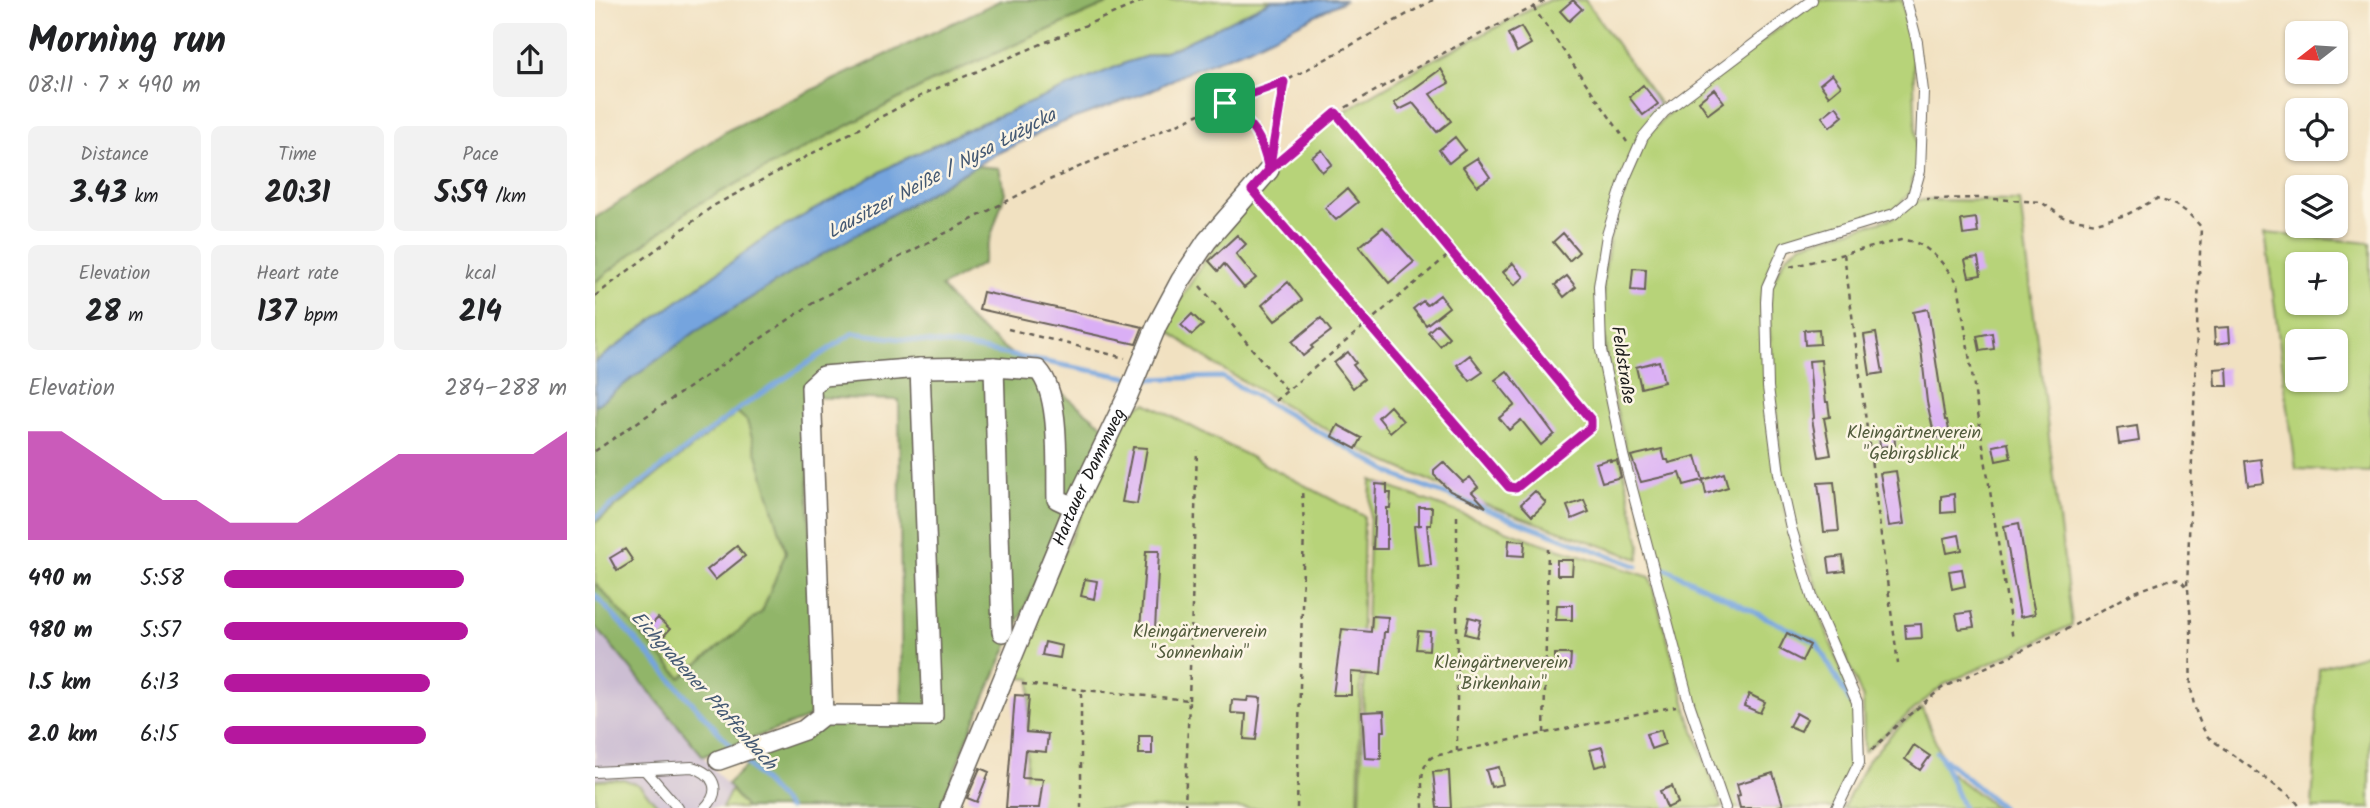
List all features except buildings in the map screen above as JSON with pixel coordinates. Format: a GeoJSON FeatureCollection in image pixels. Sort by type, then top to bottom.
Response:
{"type":"FeatureCollection","features":[{"type":"Feature","properties":{"kind":"street","name":"Hartauer Dammweg"},"geometry":{"type":"LineString","coordinates":[[950,808],[1074,507],[1138,373],[1157,325],[1181,280],[1207,242],[1269,170]]}},
{"type":"Feature","properties":{"kind":"street"},"geometry":{"type":"LineString","coordinates":[[994,367],[1002,632]]}},
{"type":"Feature","properties":{"kind":"street"},"geometry":{"type":"LineString","coordinates":[[823,715],[811,387],[823,376],[920,368],[994,367],[1038,370],[1047,379],[1053,397],[1057,499],[1074,507]]}},
{"type":"Feature","properties":{"kind":"street"},"geometry":{"type":"LineString","coordinates":[[719,760],[804,730],[823,715],[933,716],[920,368]]}},
{"type":"Feature","properties":{"kind":"lane","name":"Feldstraße"},"geometry":{"type":"LineString","coordinates":[[1725,808],[1689,703],[1623,455],[1601,350],[1599,286],[1602,258],[1635,153],[1643,137],[1664,112],[1812,0]]}},
{"type":"Feature","properties":{"kind":"lane"},"geometry":{"type":"LineString","coordinates":[[1837,808],[1860,763],[1857,702],[1813,600],[1791,528],[1779,474],[1768,387],[1766,302],[1774,271],[1785,247],[1894,214],[1912,199],[1920,171],[1923,91],[1917,41],[1906,0]]}},
{"type":"Feature","properties":{"kind":"lane"},"geometry":{"type":"LineString","coordinates":[[595,772],[692,766],[704,771],[712,779],[713,797],[705,808]]}},
{"type":"Feature","properties":{"kind":"lane"},"geometry":{"type":"LineString","coordinates":[[645,770],[678,808]]}},
{"type":"Feature","properties":{"kind":"path"},"geometry":{"type":"LineString","coordinates":[[595,296],[713,206],[926,93],[1145,0]]}},
{"type":"Feature","properties":{"kind":"path"},"geometry":{"type":"LineString","coordinates":[[595,451],[819,299],[1038,185],[1225,103],[1284,82],[1433,0]]}},
{"type":"Feature","properties":{"kind":"path"},"geometry":{"type":"LineString","coordinates":[[1269,170],[1336,113],[1430,60],[1547,0]]}},
{"type":"Feature","properties":{"kind":"path"},"geometry":{"type":"LineString","coordinates":[[1533,8],[1635,153]]}},
{"type":"Feature","properties":{"kind":"path"},"geometry":{"type":"LineString","coordinates":[[1269,170],[1284,82]]}},
{"type":"Feature","properties":{"kind":"path"},"geometry":{"type":"LineString","coordinates":[[1225,103],[1256,131],[1269,170]]}},
{"type":"Feature","properties":{"kind":"path"},"geometry":{"type":"LineString","coordinates":[[1252,190],[1512,488],[1516,488],[1591,427],[1591,420],[1336,113]]}},
{"type":"Feature","properties":{"kind":"path"},"geometry":{"type":"LineString","coordinates":[[1912,199],[1980,198],[2041,202],[2063,217],[2096,223],[2126,215],[2156,199],[2174,203],[2187,210],[2201,227],[2187,588],[2191,628],[2189,663],[2192,699],[2199,722],[2208,737],[2294,799],[2301,808]]}},
{"type":"Feature","properties":{"kind":"path"},"geometry":{"type":"LineString","coordinates":[[1774,271],[1901,240],[1911,240],[1935,255],[1958,283],[2013,640]]}},
{"type":"Feature","properties":{"kind":"path"},"geometry":{"type":"LineString","coordinates":[[1276,401],[1452,252]]}},
{"type":"Feature","properties":{"kind":"path"},"geometry":{"type":"LineString","coordinates":[[1844,254],[1898,664]]}},
{"type":"Feature","properties":{"kind":"path"},"geometry":{"type":"LineString","coordinates":[[1200,285],[1287,391]]}},
{"type":"Feature","properties":{"kind":"path"},"geometry":{"type":"LineString","coordinates":[[1008,329],[1138,373]]}},
{"type":"Feature","properties":{"kind":"path"},"geometry":{"type":"LineString","coordinates":[[1185,808],[1197,450]]}},
{"type":"Feature","properties":{"kind":"path"},"geometry":{"type":"LineString","coordinates":[[1297,808],[1304,526],[1302,490]]}},
{"type":"Feature","properties":{"kind":"path"},"geometry":{"type":"LineString","coordinates":[[1457,516],[1457,751]]}},
{"type":"Feature","properties":{"kind":"path"},"geometry":{"type":"LineString","coordinates":[[1544,733],[1548,549]]}},
{"type":"Feature","properties":{"kind":"path"},"geometry":{"type":"LineString","coordinates":[[1860,763],[1898,724],[1942,688],[2069,628],[2135,592],[2171,579],[2180,580],[2187,588]]}},
{"type":"Feature","properties":{"kind":"path"},"geometry":{"type":"LineString","coordinates":[[1001,681],[1189,700]]}},
{"type":"Feature","properties":{"kind":"path"},"geometry":{"type":"LineString","coordinates":[[1081,690],[1081,808]]}},
{"type":"Feature","properties":{"kind":"path"},"geometry":{"type":"LineString","coordinates":[[1423,808],[1423,768],[1434,756],[1689,703]]}},
{"type":"Feature","properties":{"kind":"shaded area"},"geometry":{"type":"Polygon","coordinates":[[[595,626],[703,756],[746,808],[595,808],[595,626]]]}},
{"type":"Feature","properties":{"kind":"green space"},"geometry":{"type":"Polygon","coordinates":[[[1001,0],[1116,0],[933,81],[694,206],[595,282],[595,218],[728,130],[1001,0]]]}},
{"type":"Feature","properties":{"kind":"green space"},"geometry":{"type":"Polygon","coordinates":[[[1116,0],[1272,0],[1177,47],[1128,62],[979,124],[895,164],[766,237],[595,362],[595,282],[694,206],[933,81],[1116,0]]]}},
{"type":"Feature","properties":{"kind":"green space"},"geometry":{"type":"Polygon","coordinates":[[[1549,0],[1585,0],[1662,107],[1639,137],[1603,238],[1604,380],[1640,545],[1639,559],[1478,502],[1373,456],[1217,366],[1163,327],[1212,249],[1275,171],[1338,115],[1429,62],[1549,0]]]}},
{"type":"Feature","properties":{"kind":"green space"},"geometry":{"type":"Polygon","coordinates":[[[1816,0],[1902,0],[1913,57],[1917,164],[1909,194],[1895,209],[1786,244],[1771,263],[1761,300],[1770,439],[1791,536],[1854,705],[1856,761],[1834,808],[1727,808],[1690,698],[1654,566],[1609,378],[1601,297],[1610,237],[1643,140],[1669,113],[1816,0]]]}},
{"type":"Feature","properties":{"kind":"green space"},"geometry":{"type":"Polygon","coordinates":[[[976,166],[999,168],[1005,193],[982,264],[941,287],[971,322],[1105,427],[974,722],[940,808],[746,808],[727,784],[757,756],[830,721],[902,722],[899,400],[806,397],[815,710],[806,719],[703,756],[595,626],[595,583],[681,678],[762,612],[786,552],[747,421],[737,412],[595,523],[595,406],[695,332],[816,258],[976,166]]]}},
{"type":"Feature","properties":{"kind":"green space","name":"Kleingärtnerverein \"Gebirgsblick\""},"geometry":{"type":"Polygon","coordinates":[[[1915,200],[2020,201],[2072,625],[1943,685],[1864,752],[1863,699],[1796,535],[1781,468],[1769,321],[1770,287],[1786,257],[1801,244],[1893,218],[1915,200]]]}},
{"type":"Feature","properties":{"kind":"green space"},"geometry":{"type":"Polygon","coordinates":[[[2265,233],[2285,235],[2285,238],[2370,243],[2370,472],[2296,469],[2286,392],[2348,392],[2348,329],[2285,329],[2285,385],[2265,233]]]}},
{"type":"Feature","properties":{"kind":"green space","name":"Kleingärtnerverein \"Sonnenhain\""},"geometry":{"type":"Polygon","coordinates":[[[1146,403],[1364,516],[1358,808],[1023,808],[1031,679],[1008,677],[1128,410],[1146,403]]]}},
{"type":"Feature","properties":{"kind":"green space"},"geometry":{"type":"Polygon","coordinates":[[[738,412],[747,419],[786,552],[762,612],[681,678],[595,583],[595,523],[738,412]]]}},
{"type":"Feature","properties":{"kind":"green space","name":"Kleingärtnerverein \"Birkenhain\""},"geometry":{"type":"Polygon","coordinates":[[[1371,480],[1538,542],[1650,577],[1690,720],[1722,808],[1360,808],[1371,480]]]}},
{"type":"Feature","properties":{"kind":"green space"},"geometry":{"type":"Polygon","coordinates":[[[2370,653],[2370,808],[2312,808],[2319,668],[2370,653]]]}},
{"type":"Feature","properties":{"kind":"green space"},"geometry":{"type":"Polygon","coordinates":[[[1922,708],[1947,770],[1996,808],[1843,808],[1867,762],[1894,731],[1922,708]]]}},
{"type":"Feature","properties":{"kind":"green space"},"geometry":{"type":"Polygon","coordinates":[[[623,779],[639,785],[661,808],[595,808],[595,780],[623,779]]]}},
{"type":"Feature","properties":{"kind":"green space"},"geometry":{"type":"Polygon","coordinates":[[[731,790],[746,808],[722,808],[731,790]]]}},
{"type":"Feature","properties":{"kind":"water","name":"Lausitzer Neiße / Nysa Łużycka"},"geometry":{"type":"Polygon","coordinates":[[[1272,0],[1346,0],[1249,48],[1190,71],[1148,92],[1061,123],[998,153],[816,258],[695,332],[595,406],[595,362],[766,237],[895,164],[979,124],[1128,62],[1177,47],[1272,0]]]}},
{"type":"Feature","properties":{"kind":"waterway"},"geometry":{"type":"LineString","coordinates":[[595,518],[740,408],[853,333],[967,347],[1131,378]]}},
{"type":"Feature","properties":{"kind":"waterway"},"geometry":{"type":"LineString","coordinates":[[1141,379],[1222,377],[1399,477],[1637,566]]}},
{"type":"Feature","properties":{"kind":"waterway"},"geometry":{"type":"LineString","coordinates":[[1661,566],[1816,642],[1850,702]]}},
{"type":"Feature","properties":{"kind":"waterway","name":"Eichgrabener Pfaffenbach"},"geometry":{"type":"LineString","coordinates":[[595,595],[734,749]]}},
{"type":"Feature","properties":{"kind":"waterway"},"geometry":{"type":"LineString","coordinates":[[1936,752],[2002,808]]}},
{"type":"Feature","properties":{"kind":"waterway","name":"Eichgrabener Pfaffenbach"},"geometry":{"type":"LineString","coordinates":[[740,756],[788,808]]}},
{"type":"Feature","properties":{"kind":"waterway"},"geometry":{"type":"LineString","coordinates":[[1942,759],[1963,808]]}},
{"type":"Feature","properties":{"kind":"route"},"geometry":{"type":"LineString","coordinates":[[1225,103],[1256,131],[1265,152],[1269,170],[1252,190],[1509,487],[1516,488],[1591,427],[1591,420],[1336,113],[1269,170],[1284,82],[1225,103]]}}]}
